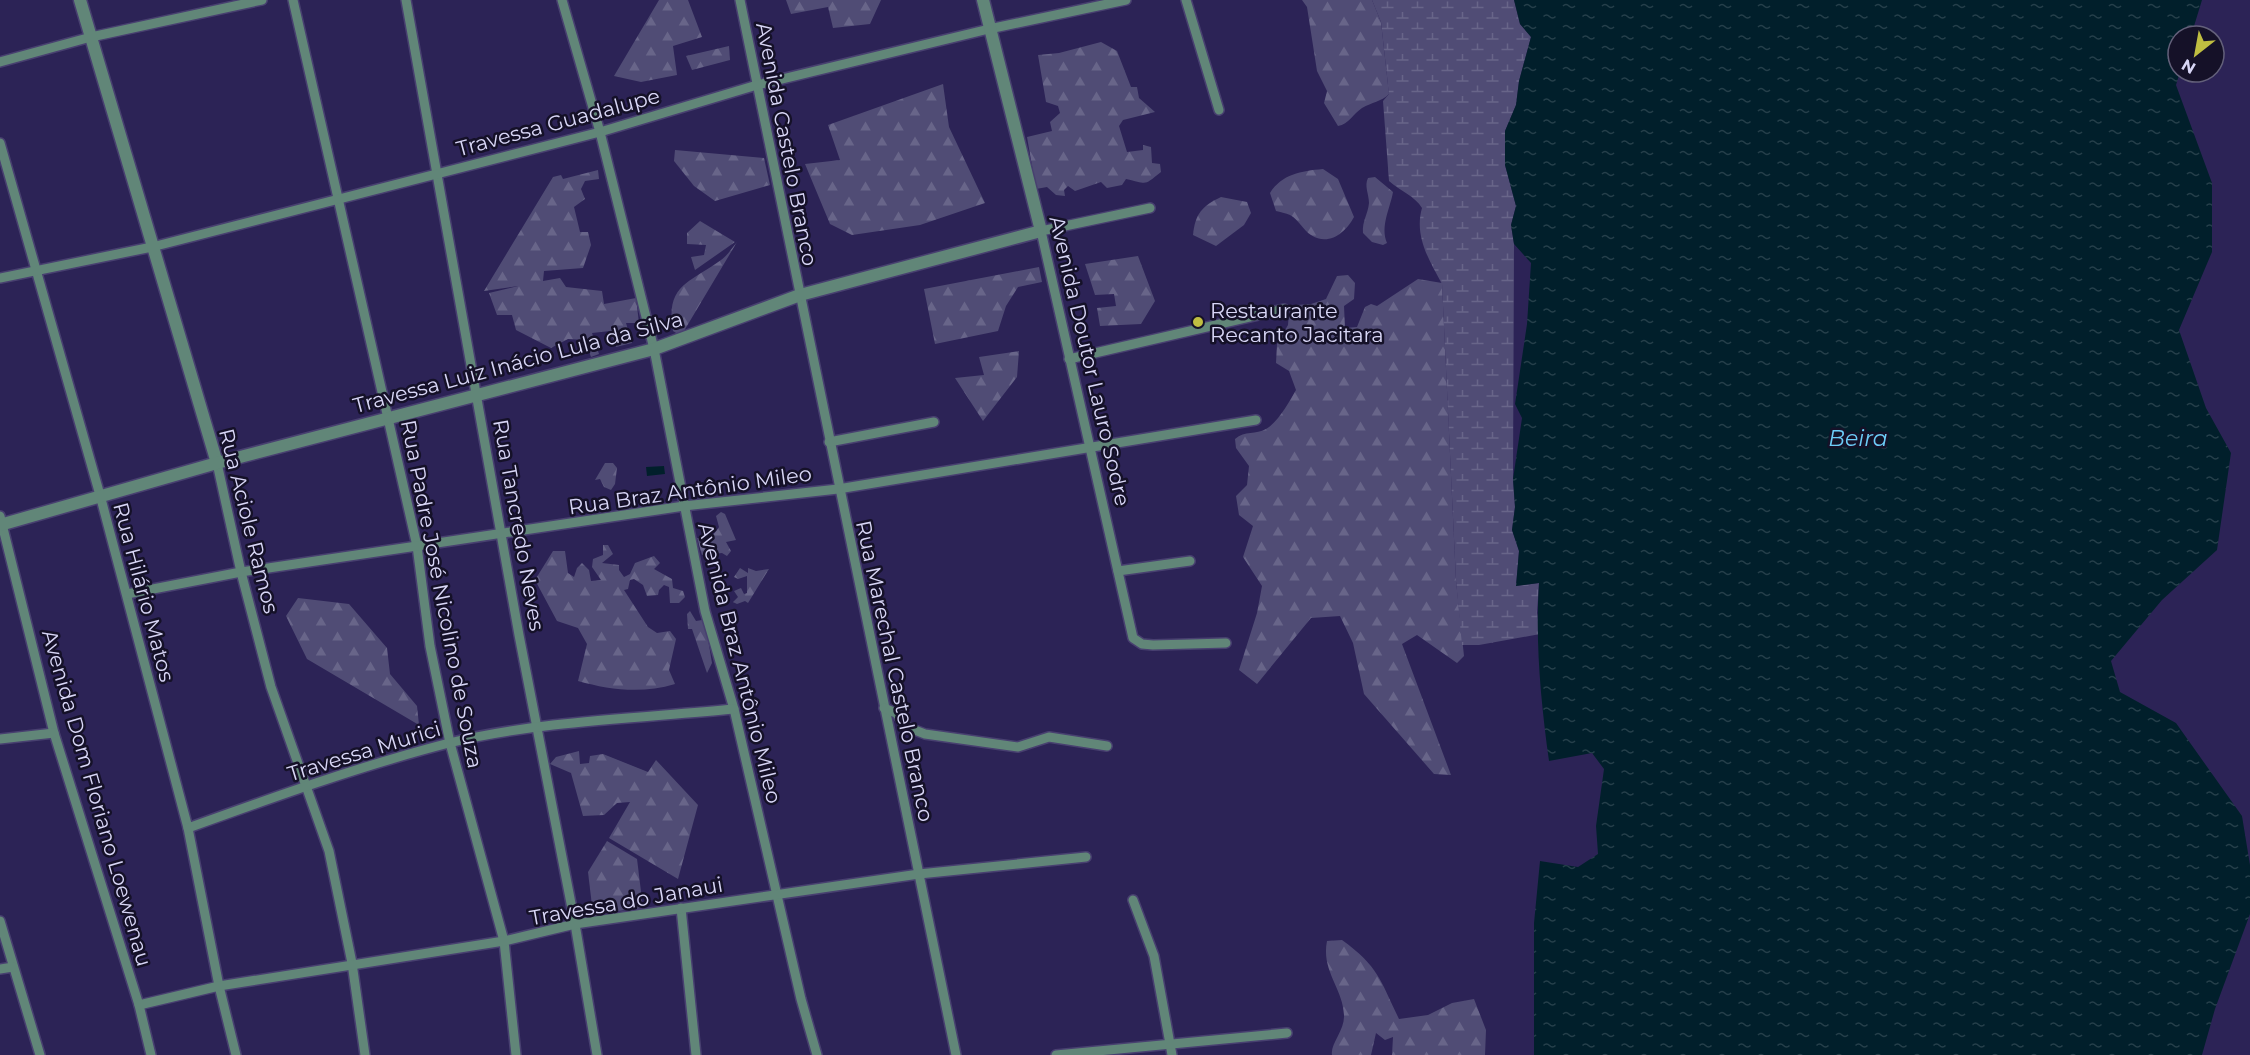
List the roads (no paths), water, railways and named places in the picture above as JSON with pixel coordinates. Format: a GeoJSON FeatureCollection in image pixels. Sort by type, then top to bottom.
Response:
{"type":"FeatureCollection","features":[{"type":"Feature","properties":{"kind":"street","name":"Rua Aciole Ramos"},"geometry":{"type":"LineString","coordinates":[[80,0],[217,464],[241,572],[271,687],[329,851],[352,963],[365,1055]]}},
{"type":"Feature","properties":{"kind":"street"},"geometry":{"type":"LineString","coordinates":[[0,62],[91,37],[262,0]]}},
{"type":"Feature","properties":{"kind":"street","name":"Rua Padre José Nicolino de Souza"},"geometry":{"type":"LineString","coordinates":[[292,0],[417,546],[430,646],[450,743],[504,941],[516,1055]]}},
{"type":"Feature","properties":{"kind":"street","name":"Rua Tancredo Neves"},"geometry":{"type":"LineString","coordinates":[[406,0],[597,1055]]}},
{"type":"Feature","properties":{"kind":"street","name":"Avenida Braz Antônio Mileo"},"geometry":{"type":"LineString","coordinates":[[562,0],[600,132],[654,349],[710,633],[734,709],[801,999],[817,1055]]}},
{"type":"Feature","properties":{"kind":"street","name":"Avenida Castelo Branco"},"geometry":{"type":"LineString","coordinates":[[740,0],[800,295]]}},
{"type":"Feature","properties":{"kind":"street","name":"Avenida Doutor Lauro Sodre"},"geometry":{"type":"LineString","coordinates":[[983,0],[1041,231],[1133,638],[1137,642],[1153,645],[1226,643]]}},
{"type":"Feature","properties":{"kind":"street","name":"Travessa Guadalupe"},"geometry":{"type":"LineString","coordinates":[[0,278],[152,247],[600,132],[758,85],[989,29],[1126,0]]}},
{"type":"Feature","properties":{"kind":"street"},"geometry":{"type":"LineString","coordinates":[[1186,0],[1219,110]]}},
{"type":"Feature","properties":{"kind":"street","name":"Rua Hilário Matos"},"geometry":{"type":"LineString","coordinates":[[0,142],[100,495],[188,828],[219,986],[236,1055]]}},
{"type":"Feature","properties":{"kind":"street","name":"Travessa Luiz Inácio Lula da Silva"},"geometry":{"type":"LineString","coordinates":[[1,522],[654,349],[800,295],[1041,231],[1150,208]]}},
{"type":"Feature","properties":{"kind":"street","name":"Rua Marechal Castelo Branco"},"geometry":{"type":"LineString","coordinates":[[800,295],[956,1055]]}},
{"type":"Feature","properties":{"kind":"street"},"geometry":{"type":"LineString","coordinates":[[1069,359],[1284,309]]}},
{"type":"Feature","properties":{"kind":"street","name":"Rua Braz Antônio Mileo"},"geometry":{"type":"LineString","coordinates":[[127,594],[241,572],[684,506],[838,489],[1256,420]]}},
{"type":"Feature","properties":{"kind":"street"},"geometry":{"type":"LineString","coordinates":[[829,442],[934,422]]}},
{"type":"Feature","properties":{"kind":"street","name":"Avenida Dom Floriano Loewenau"},"geometry":{"type":"LineString","coordinates":[[1,522],[54,733],[139,1005],[151,1055]]}},
{"type":"Feature","properties":{"kind":"street"},"geometry":{"type":"LineString","coordinates":[[1118,571],[1190,561]]}},
{"type":"Feature","properties":{"kind":"street"},"geometry":{"type":"LineString","coordinates":[[884,708],[896,713],[907,727],[924,734],[1018,747],[1049,737],[1107,746]]}},
{"type":"Feature","properties":{"kind":"street","name":"Travessa Murici"},"geometry":{"type":"LineString","coordinates":[[188,828],[306,786],[450,743],[538,729],[734,709]]}},
{"type":"Feature","properties":{"kind":"street"},"geometry":{"type":"LineString","coordinates":[[0,739],[54,733]]}},
{"type":"Feature","properties":{"kind":"street","name":"Travessa do Janaui"},"geometry":{"type":"LineString","coordinates":[[139,1005],[219,986],[352,963],[504,941],[575,924],[919,874],[1086,857]]}},
{"type":"Feature","properties":{"kind":"street"},"geometry":{"type":"LineString","coordinates":[[1133,900],[1154,956],[1172,1055]]}},
{"type":"Feature","properties":{"kind":"street"},"geometry":{"type":"LineString","coordinates":[[681,909],[696,1055]]}},
{"type":"Feature","properties":{"kind":"street"},"geometry":{"type":"LineString","coordinates":[[0,921],[40,1055]]}},
{"type":"Feature","properties":{"kind":"street"},"geometry":{"type":"LineString","coordinates":[[0,969],[13,967]]}},
{"type":"Feature","properties":{"kind":"street"},"geometry":{"type":"LineString","coordinates":[[1056,1055],[1287,1033]]}},
{"type":"Feature","properties":{"kind":"water","name":"Beira"},"geometry":{"type":"Polygon","coordinates":[[[1514,0],[2202,0],[2195,24],[2166,24],[2166,84],[2176,84],[2212,183],[2212,252],[2179,330],[2206,408],[2231,453],[2217,550],[2162,600],[2111,661],[2120,692],[2176,723],[2242,816],[2250,865],[2250,914],[2215,1009],[2202,1055],[1534,1055],[1534,923],[1540,861],[1578,867],[1598,854],[1596,826],[1604,769],[1592,753],[1549,761],[1540,672],[1539,583],[1516,586],[1519,551],[1512,530],[1515,507],[1513,479],[1522,418],[1515,404],[1527,324],[1531,263],[1514,244],[1511,225],[1516,206],[1505,165],[1505,131],[1516,105],[1519,81],[1531,37],[1520,24],[1514,0]]]}},
{"type":"Feature","properties":{"kind":"water"},"geometry":{"type":"Polygon","coordinates":[[[664,466],[665,474],[647,476],[646,467],[664,466]]]}},
{"type":"Feature","properties":{"kind":"place","name":"Restaurante Recanto Jacitara"},"geometry":{"type":"Point","coordinates":[1198,322]}}]}
